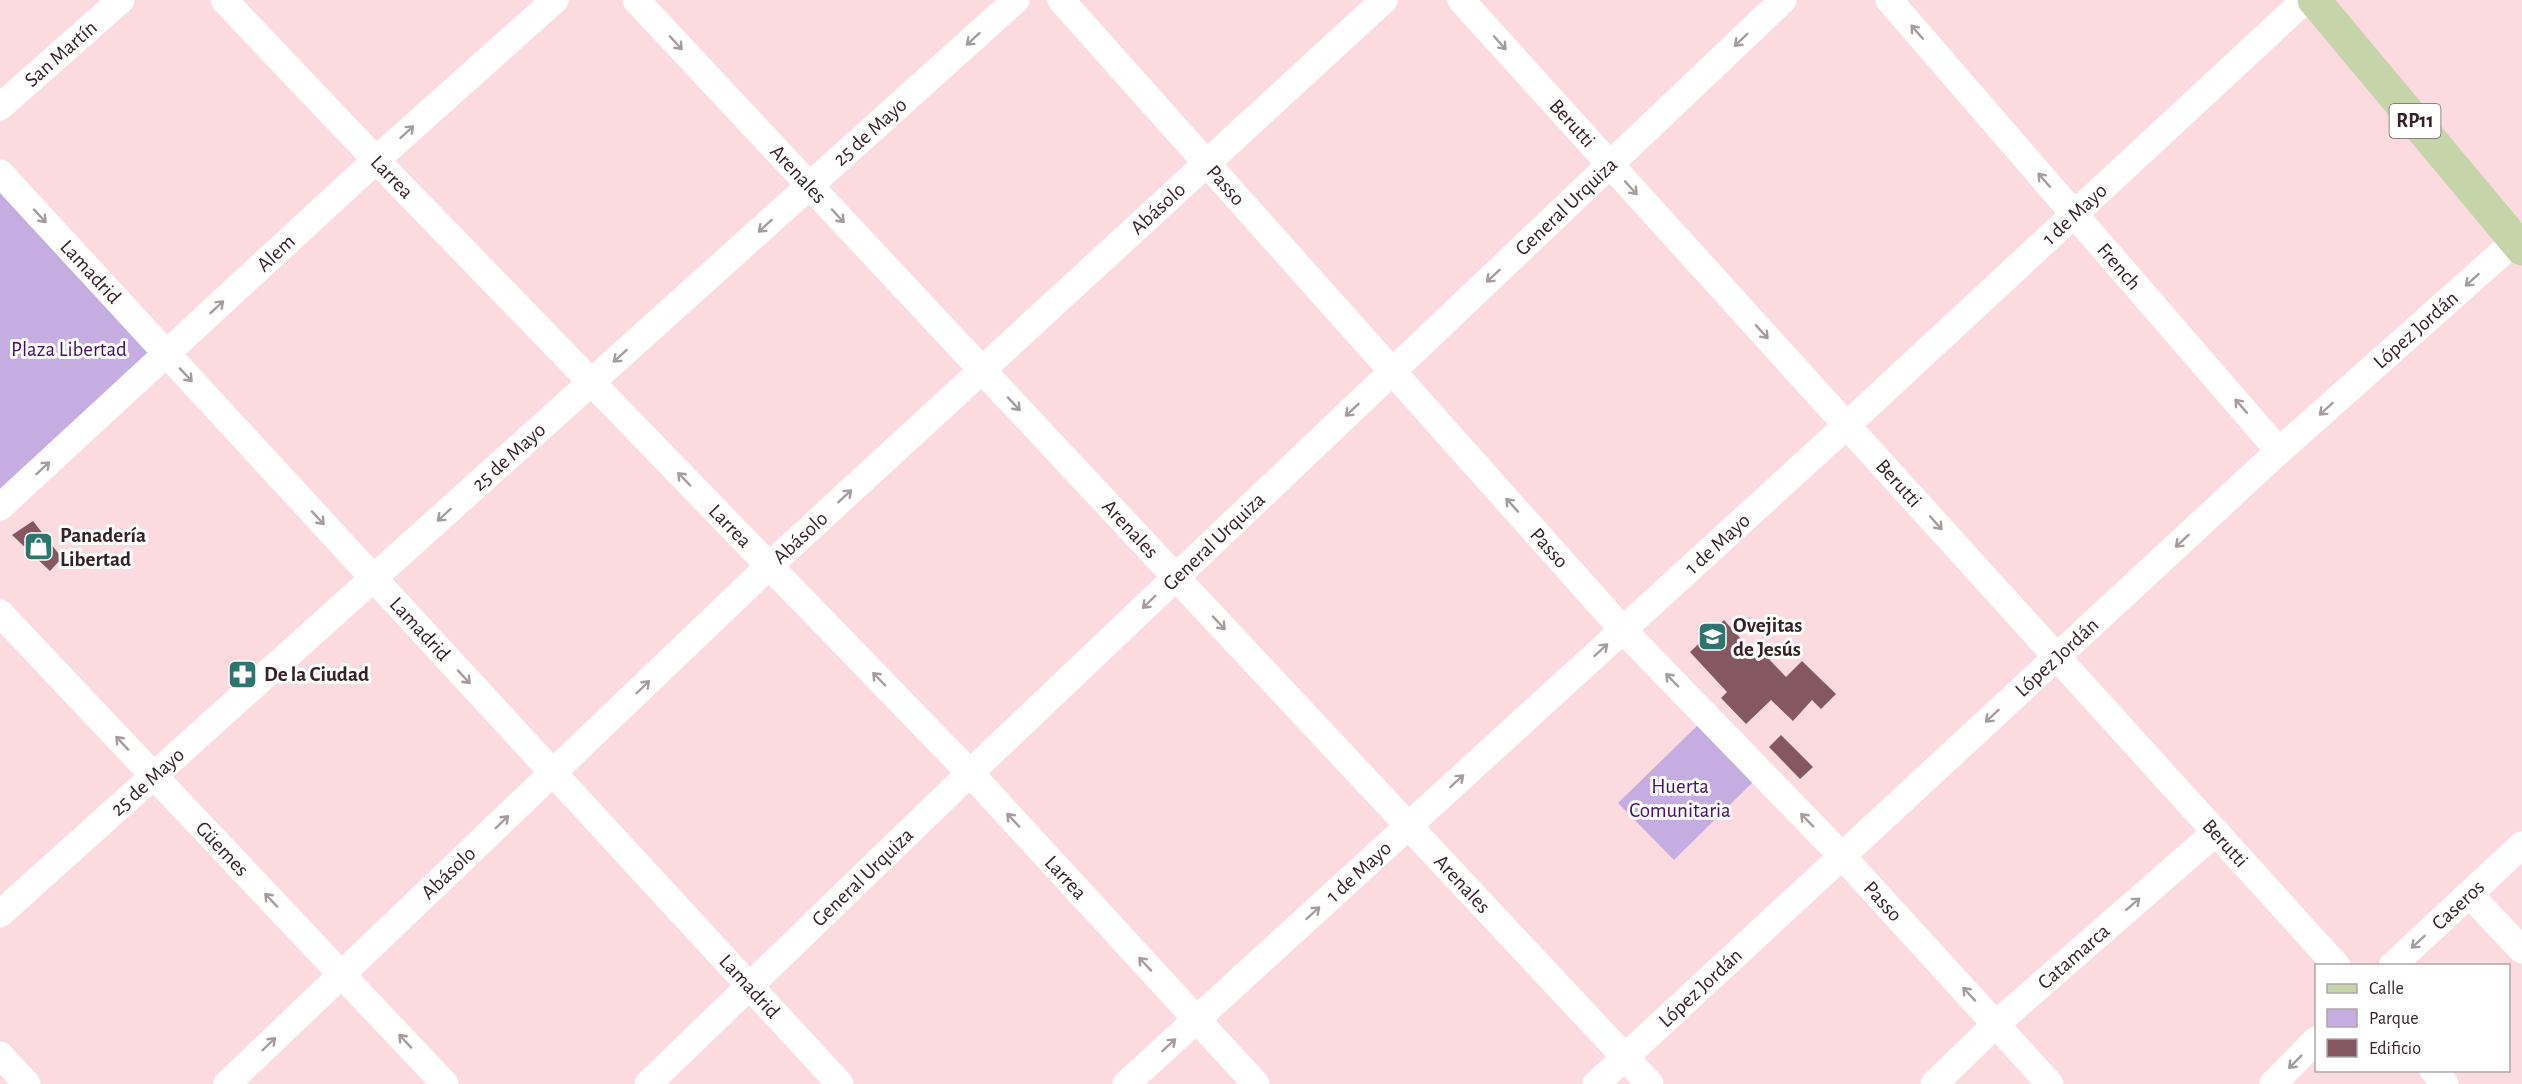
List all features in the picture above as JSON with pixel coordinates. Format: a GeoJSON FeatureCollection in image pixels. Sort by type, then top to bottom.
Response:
{"type":"FeatureCollection","features":[{"type":"Feature","properties":{"kind":"main road","name":"RP11"},"geometry":{"type":"LineString","coordinates":[[2314,0],[2520,242]]}},
{"type":"Feature","properties":{"kind":"street","name":"San Martín"},"geometry":{"type":"LineString","coordinates":[[0,107],[121,0]]}},
{"type":"Feature","properties":{"kind":"street","name":"Larrea"},"geometry":{"type":"LineString","coordinates":[[224,0],[969,773],[1256,1084]]}},
{"type":"Feature","properties":{"kind":"street","name":"Alem"},"geometry":{"type":"LineString","coordinates":[[0,507],[376,160],[555,0]]}},
{"type":"Feature","properties":{"kind":"street","name":"Arenales"},"geometry":{"type":"LineString","coordinates":[[636,0],[1650,1084]]}},
{"type":"Feature","properties":{"kind":"street","name":"25 de Mayo"},"geometry":{"type":"LineString","coordinates":[[0,914],[1016,0]]}},
{"type":"Feature","properties":{"kind":"street","name":"Passo"},"geometry":{"type":"LineString","coordinates":[[1061,0],[1623,630],[1842,856],[2050,1084]]}},
{"type":"Feature","properties":{"kind":"street","name":"Abásolo"},"geometry":{"type":"LineString","coordinates":[[227,1084],[769,566],[1383,0]]}},
{"type":"Feature","properties":{"kind":"street","name":"Berutti"},"geometry":{"type":"LineString","coordinates":[[1461,0],[2335,964]]}},
{"type":"Feature","properties":{"kind":"street","name":"General Urquiza"},"geometry":{"type":"LineString","coordinates":[[648,1084],[969,773],[1783,0]]}},
{"type":"Feature","properties":{"kind":"street","name":"French"},"geometry":{"type":"LineString","coordinates":[[1889,0],[2279,451]]}},
{"type":"Feature","properties":{"kind":"street","name":"1 de Mayo"},"geometry":{"type":"LineString","coordinates":[[1126,1084],[1847,425],[2305,0]]}},
{"type":"Feature","properties":{"kind":"street","name":"Lamadrid"},"geometry":{"type":"LineString","coordinates":[[0,173],[840,1084]]}},
{"type":"Feature","properties":{"kind":"street","name":"López Jordán"},"geometry":{"type":"LineString","coordinates":[[1596,1084],[2279,451],[2520,242]]}},
{"type":"Feature","properties":{"kind":"street","name":"Güemes"},"geometry":{"type":"LineString","coordinates":[[0,613],[445,1084]]}},
{"type":"Feature","properties":{"kind":"street","name":"Catamarca"},"geometry":{"type":"LineString","coordinates":[[1934,1084],[1996,1024],[2216,832]]}},
{"type":"Feature","properties":{"kind":"street","name":"Caseros"},"geometry":{"type":"LineString","coordinates":[[2394,964],[2522,845]]}},
{"type":"Feature","properties":{"kind":"street"},"geometry":{"type":"LineString","coordinates":[[2469,894],[2522,950]]}},
{"type":"Feature","properties":{"kind":"street"},"geometry":{"type":"LineString","coordinates":[[2273,1084],[2315,1041]]}},
{"type":"Feature","properties":{"kind":"street"},"geometry":{"type":"LineString","coordinates":[[0,1055],[27,1084]]}},
{"type":"Feature","properties":{"kind":"street"},"geometry":{"type":"LineString","coordinates":[[2434,1072],[2445,1084]]}},
{"type":"Feature","properties":{"kind":"green space","name":"Plaza Libertad"},"geometry":{"type":"Polygon","coordinates":[[[0,173],[166,354],[0,507],[0,173]]]}},
{"type":"Feature","properties":{"kind":"green space","name":"Huerta Comunitaria"},"geometry":{"type":"Polygon","coordinates":[[[1698,725],[1753,782],[1674,860],[1618,803],[1698,725]]]}},
{"type":"Feature","properties":{"kind":"building","name":"Panadería Libertad"},"geometry":{"type":"Polygon","coordinates":[[[33,521],[62,558],[50,571],[12,535],[33,521]]]}},
{"type":"Feature","properties":{"kind":"building"},"geometry":{"type":"Polygon","coordinates":[[[1724,620],[1760,660],[1765,655],[1786,677],[1802,661],[1836,694],[1821,709],[1812,700],[1793,721],[1771,700],[1746,724],[1721,698],[1727,692],[1690,652],[1724,620]]]}},
{"type":"Feature","properties":{"kind":"building"},"geometry":{"type":"Polygon","coordinates":[[[1781,735],[1813,767],[1800,779],[1769,747],[1781,735]]]}},
{"type":"Feature","properties":{"kind":"place","name":"Panadería Libertad"},"geometry":{"type":"Point","coordinates":[39,547]}},
{"type":"Feature","properties":{"kind":"place","name":"Ovejitas de Jesús"},"geometry":{"type":"Point","coordinates":[1712,637]}},
{"type":"Feature","properties":{"kind":"place","name":"De la Ciudad"},"geometry":{"type":"Point","coordinates":[243,674]}}]}
